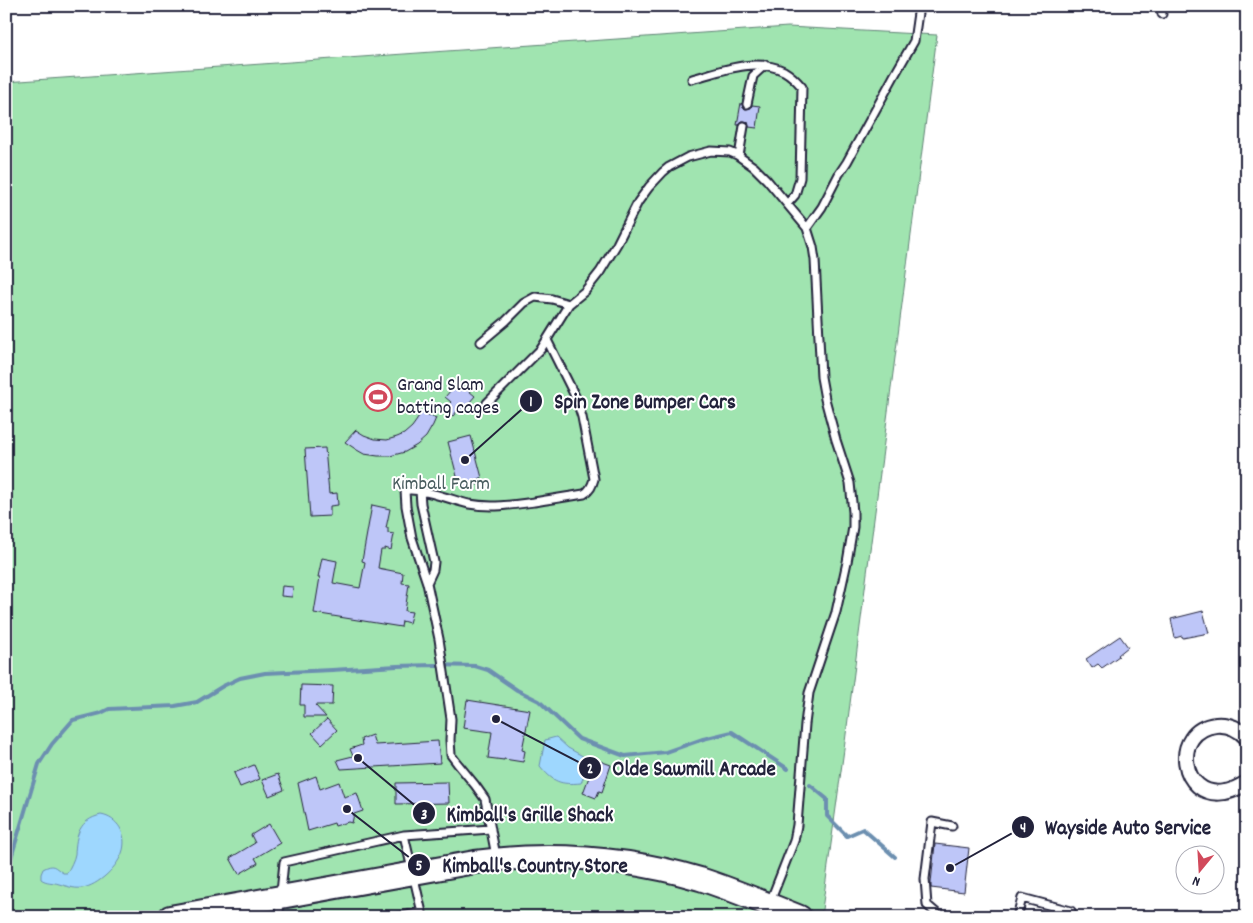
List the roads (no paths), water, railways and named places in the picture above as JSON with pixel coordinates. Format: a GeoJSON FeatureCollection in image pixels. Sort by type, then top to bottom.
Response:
{"type":"FeatureCollection","features":[{"type":"Feature","properties":{"kind":"main road"},"geometry":{"type":"LineString","coordinates":[[170,917],[281,907],[413,873],[497,859],[575,857],[622,862],[665,870],[702,880],[800,917]]}},
{"type":"Feature","properties":{"kind":"street"},"geometry":{"type":"LineString","coordinates":[[1247,738],[1232,727],[1210,726],[1200,731],[1192,739],[1187,750],[1186,761],[1188,772],[1194,781],[1213,792],[1224,792],[1247,783]]}},
{"type":"Feature","properties":{"kind":"lane"},"geometry":{"type":"LineString","coordinates":[[807,228],[822,207],[848,162],[914,41],[919,6]]}},
{"type":"Feature","properties":{"kind":"lane"},"geometry":{"type":"LineString","coordinates":[[692,80],[749,65],[765,66],[784,71],[802,87],[800,178],[795,195],[787,204]]}},
{"type":"Feature","properties":{"kind":"lane"},"geometry":{"type":"LineString","coordinates":[[747,104],[752,76],[765,66]]}},
{"type":"Feature","properties":{"kind":"lane"},"geometry":{"type":"LineString","coordinates":[[739,156],[744,126]]}},
{"type":"Feature","properties":{"kind":"lane"},"geometry":{"type":"LineString","coordinates":[[487,403],[534,357],[569,304],[585,291],[600,272],[617,244],[638,202],[669,167],[688,157],[704,152],[730,152],[739,156],[767,180],[807,228],[815,260],[825,399],[850,483],[853,527],[836,612],[809,693],[794,841],[769,905]]}},
{"type":"Feature","properties":{"kind":"lane"},"geometry":{"type":"LineString","coordinates":[[481,342],[524,303],[535,297],[552,298],[569,304]]}},
{"type":"Feature","properties":{"kind":"lane"},"geometry":{"type":"LineString","coordinates":[[497,859],[485,799],[451,754],[451,720],[439,639],[427,583],[412,538],[405,491],[409,489],[460,502],[494,507],[588,492],[594,479],[582,417],[576,398],[547,340]]}},
{"type":"Feature","properties":{"kind":"lane"},"geometry":{"type":"LineString","coordinates":[[420,491],[421,504],[434,562],[433,570],[427,583]]}},
{"type":"Feature","properties":{"kind":"lane"},"geometry":{"type":"LineString","coordinates":[[941,917],[927,906],[925,879],[932,822],[952,826]]}},
{"type":"Feature","properties":{"kind":"lane"},"geometry":{"type":"LineString","coordinates":[[281,907],[284,862],[404,835],[491,830]]}},
{"type":"Feature","properties":{"kind":"lane"},"geometry":{"type":"LineString","coordinates":[[397,917],[423,914],[404,835]]}},
{"type":"Feature","properties":{"kind":"lane"},"geometry":{"type":"LineString","coordinates":[[1017,917],[1022,898],[1071,910]]}},
{"type":"Feature","properties":{"kind":"water"},"geometry":{"type":"Polygon","coordinates":[[[556,737],[568,748],[590,760],[581,783],[562,783],[549,776],[540,766],[545,740],[556,737]]]}},
{"type":"Feature","properties":{"kind":"water"},"geometry":{"type":"Polygon","coordinates":[[[101,815],[112,819],[116,823],[124,838],[121,856],[112,869],[95,883],[82,888],[47,882],[41,879],[43,869],[50,866],[54,866],[63,873],[67,873],[72,864],[80,829],[94,817],[101,815]]]}},
{"type":"Feature","properties":{"kind":"waterway"},"geometry":{"type":"LineString","coordinates":[[6,866],[11,858],[39,764],[52,744],[73,720],[109,709],[175,706],[197,702],[240,678],[265,673],[397,666],[475,666],[488,670],[517,690],[539,701],[579,739],[625,756],[666,752],[703,739],[732,732],[788,769]]}},
{"type":"Feature","properties":{"kind":"waterway"},"geometry":{"type":"LineString","coordinates":[[810,785],[827,799],[827,816],[847,836],[863,829],[895,857]]}},
{"type":"Feature","properties":{"kind":"place","name":"Grand Slam batting cages"},"geometry":{"type":"Point","coordinates":[378,397]}},
{"type":"Feature","properties":{"kind":"place","name":"Spin Zone Bumper Cars"},"geometry":{"type":"Point","coordinates":[465,460]}},
{"type":"Feature","properties":{"kind":"place","name":"Olde Sawmill Arcade"},"geometry":{"type":"Point","coordinates":[496,719]}},
{"type":"Feature","properties":{"kind":"place","name":"Kimball's Grille Shack"},"geometry":{"type":"Point","coordinates":[358,758]}},
{"type":"Feature","properties":{"kind":"place","name":"Kimball's Country Store"},"geometry":{"type":"Point","coordinates":[347,809]}},
{"type":"Feature","properties":{"kind":"place","name":"Wayside Auto Service"},"geometry":{"type":"Point","coordinates":[950,868]}},
{"type":"Feature","properties":{"kind":"park label","name":"Kimball Farm"},"geometry":{"type":"Point","coordinates":[441,485]}}]}
